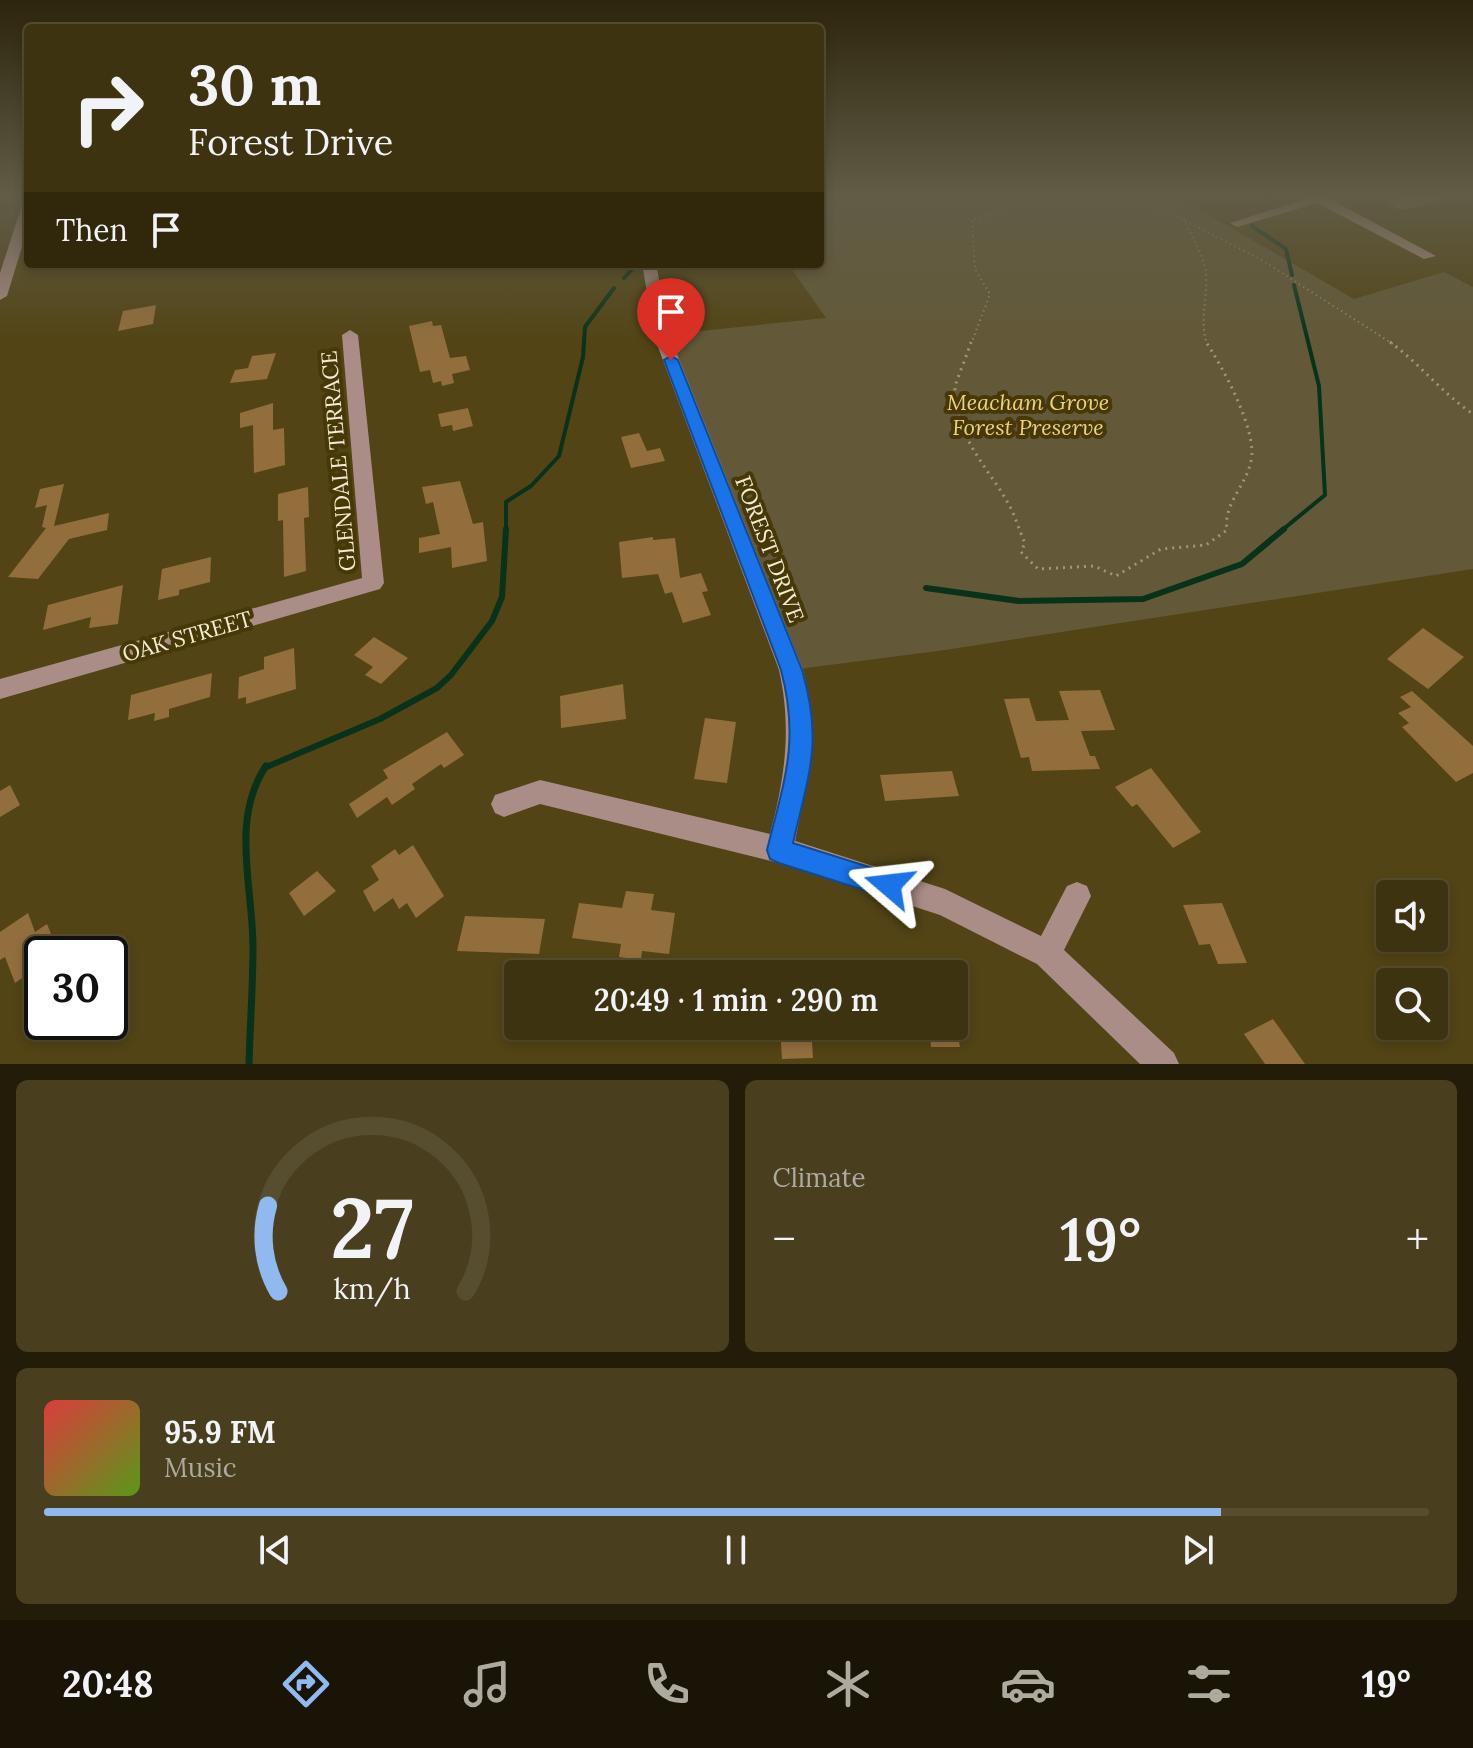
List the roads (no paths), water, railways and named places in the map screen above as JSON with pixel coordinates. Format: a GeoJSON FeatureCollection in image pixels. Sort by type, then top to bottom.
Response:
{"type":"FeatureCollection","features":[{"type":"Feature","properties":{"kind":"street"},"geometry":{"type":"LineString","coordinates":[[0,296],[16,244]]}},
{"type":"Feature","properties":{"kind":"street"},"geometry":{"type":"LineString","coordinates":[[1405,244],[1429,256]]}},
{"type":"Feature","properties":{"kind":"street","name":"FOREST DRIVE"},"geometry":{"type":"LineString","coordinates":[[650,269],[663,339],[791,670],[802,708],[803,749],[779,850]]}},
{"type":"Feature","properties":{"kind":"street","name":"GLENDALE TERRACE"},"geometry":{"type":"LineString","coordinates":[[350,335],[373,583]]}},
{"type":"Feature","properties":{"kind":"street","name":"OAK STREET"},"geometry":{"type":"LineString","coordinates":[[0,689],[373,583]]}},
{"type":"Feature","properties":{"kind":"street"},"geometry":{"type":"LineString","coordinates":[[504,804],[540,792],[779,850],[945,903],[1047,954],[1163,1064]]}},
{"type":"Feature","properties":{"kind":"street"},"geometry":{"type":"LineString","coordinates":[[1047,954],[1077,896]]}},
{"type":"Feature","properties":{"kind":"waterway"},"geometry":{"type":"LineString","coordinates":[[1278,244],[1286,249],[1292,275]]}},
{"type":"Feature","properties":{"kind":"waterway"},"geometry":{"type":"LineString","coordinates":[[624,278],[633,268]]}},
{"type":"Feature","properties":{"kind":"waterway"},"geometry":{"type":"LineString","coordinates":[[1281,531],[1325,495],[1319,386],[1294,285]]}},
{"type":"Feature","properties":{"kind":"waterway"},"geometry":{"type":"LineString","coordinates":[[506,529],[506,502],[531,486],[559,456],[583,357],[585,327],[614,288]]}},
{"type":"Feature","properties":{"kind":"waterway"},"geometry":{"type":"LineString","coordinates":[[265,767],[380,719],[437,688],[451,675],[492,621],[502,597],[506,529]]}},
{"type":"Feature","properties":{"kind":"waterway"},"geometry":{"type":"LineString","coordinates":[[926,588],[1019,601],[1143,599],[1242,564],[1284,529]]}},
{"type":"Feature","properties":{"kind":"waterway"},"geometry":{"type":"LineString","coordinates":[[249,1064],[253,947],[246,831],[255,787],[265,767]]}},
{"type":"Feature","properties":{"kind":"park label","name":"Meacham Grove Forest Preserve"},"geometry":{"type":"Point","coordinates":[1028,414]}}]}
